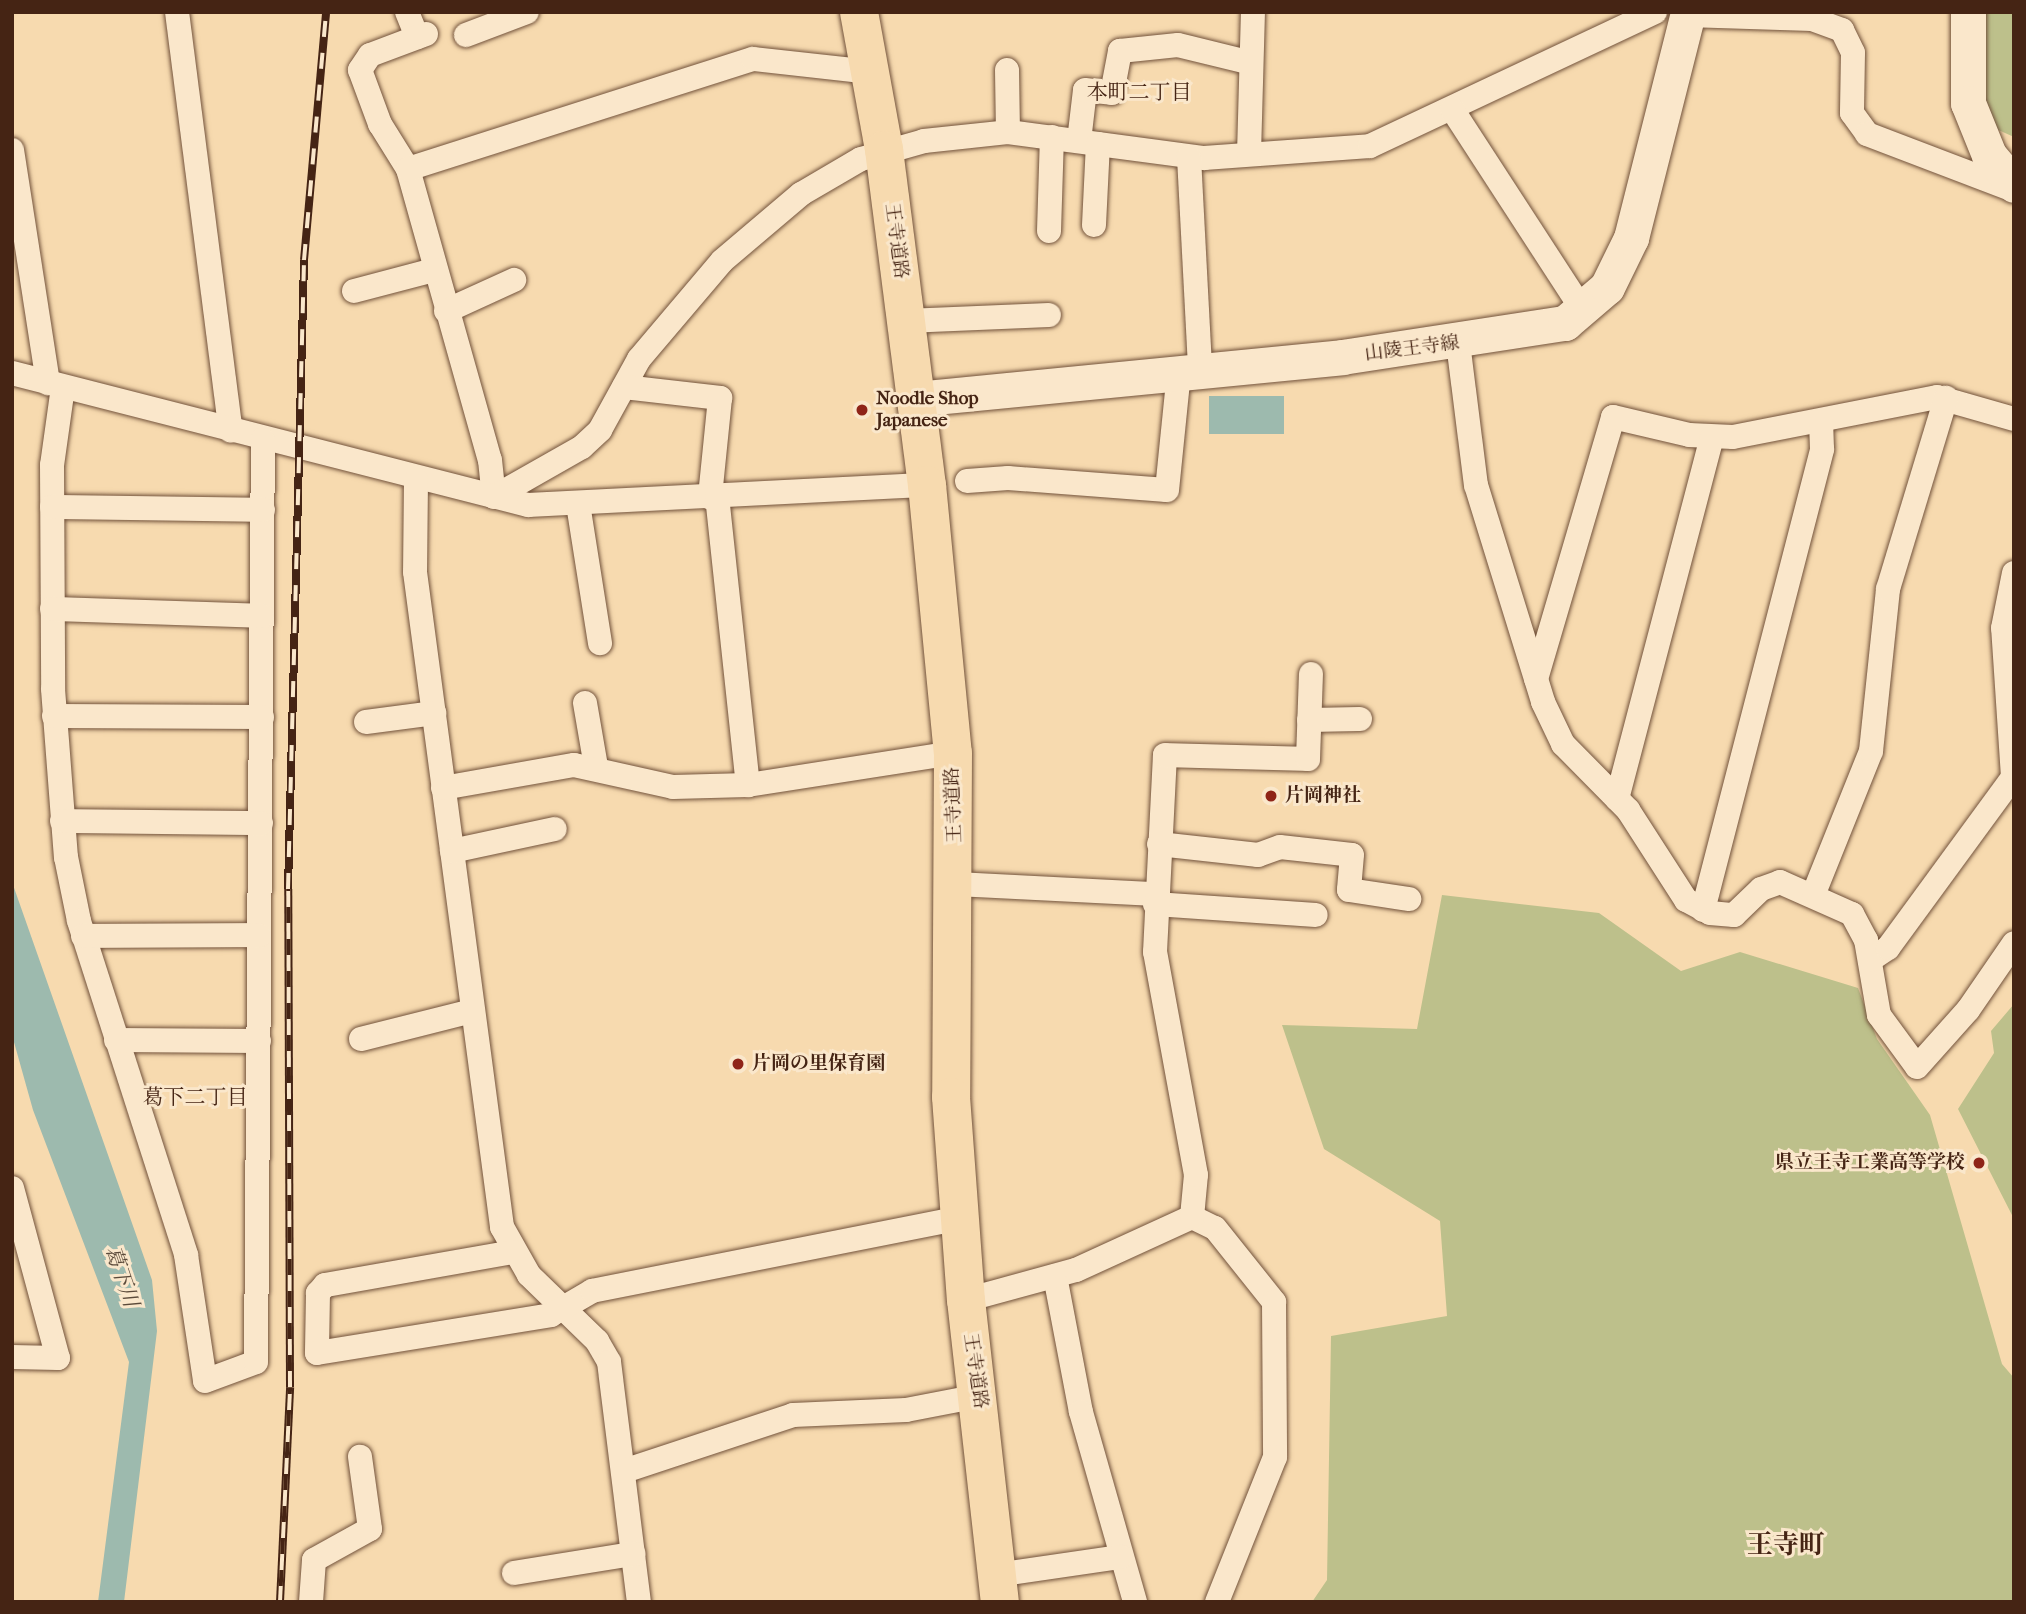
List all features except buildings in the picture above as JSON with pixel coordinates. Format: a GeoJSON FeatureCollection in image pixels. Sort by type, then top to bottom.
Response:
{"type":"FeatureCollection","features":[{"type":"Feature","properties":{"kind":"highway","name":"王寺道路"},"geometry":{"type":"LineString","coordinates":[[859,12],[884,150],[916,398],[953,753],[956,884],[951,1097],[965,1300],[979,1396],[998,1588]]}},
{"type":"Feature","properties":{"kind":"main road"},"geometry":{"type":"LineString","coordinates":[[1968,12],[1968,103],[1989,155],[2014,188]]}},
{"type":"Feature","properties":{"kind":"main road","name":"山陵王寺線"},"geometry":{"type":"LineString","coordinates":[[916,398],[1458,343],[1548,328],[1584,312],[1607,287],[1631,238],[1665,13]]}},
{"type":"Feature","properties":{"kind":"street"},"geometry":{"type":"LineString","coordinates":[[177,12],[231,431]]}},
{"type":"Feature","properties":{"kind":"street"},"geometry":{"type":"LineString","coordinates":[[407,12],[422,36],[370,55],[360,70],[380,124],[408,169],[434,270],[490,460],[494,497]]}},
{"type":"Feature","properties":{"kind":"street"},"geometry":{"type":"LineString","coordinates":[[466,35],[527,12]]}},
{"type":"Feature","properties":{"kind":"street"},"geometry":{"type":"LineString","coordinates":[[1249,153],[1247,62],[1253,12]]}},
{"type":"Feature","properties":{"kind":"street"},"geometry":{"type":"LineString","coordinates":[[494,497],[582,447],[600,430],[624,387],[660,333],[751,235],[832,174],[884,150],[1008,132],[1189,157],[1370,145],[1665,13],[1812,19],[1842,30],[1853,53],[1852,113],[1867,134],[2014,188]]}},
{"type":"Feature","properties":{"kind":"street"},"geometry":{"type":"LineString","coordinates":[[1094,225],[1085,90],[1112,93],[1120,51],[1178,46],[1247,62]]}},
{"type":"Feature","properties":{"kind":"street"},"geometry":{"type":"LineString","coordinates":[[408,169],[753,59],[870,72]]}},
{"type":"Feature","properties":{"kind":"street"},"geometry":{"type":"LineString","coordinates":[[1007,69],[1008,132]]}},
{"type":"Feature","properties":{"kind":"street"},"geometry":{"type":"LineString","coordinates":[[1452,109],[1584,312]]}},
{"type":"Feature","properties":{"kind":"street"},"geometry":{"type":"LineString","coordinates":[[1049,231],[1052,137]]}},
{"type":"Feature","properties":{"kind":"street"},"geometry":{"type":"LineString","coordinates":[[12,150],[55,385],[52,609],[54,716],[62,821],[83,936],[186,1255],[205,1381],[256,1362],[263,440]]}},
{"type":"Feature","properties":{"kind":"street"},"geometry":{"type":"LineString","coordinates":[[967,481],[1008,478],[1167,490],[1189,370],[1189,157]]}},
{"type":"Feature","properties":{"kind":"street"},"geometry":{"type":"LineString","coordinates":[[354,291],[434,270]]}},
{"type":"Feature","properties":{"kind":"street"},"geometry":{"type":"LineString","coordinates":[[446,311],[514,280]]}},
{"type":"Feature","properties":{"kind":"street"},"geometry":{"type":"LineString","coordinates":[[906,321],[1049,314]]}},
{"type":"Feature","properties":{"kind":"street"},"geometry":{"type":"LineString","coordinates":[[1458,343],[1476,485],[1536,679],[1563,744],[1617,799],[1658,850],[1686,900],[1703,911],[1734,915],[1771,883],[1814,893],[1853,914],[1870,960],[1879,1015],[1917,1067],[1968,1010],[2014,943]]}},
{"type":"Feature","properties":{"kind":"street"},"geometry":{"type":"LineString","coordinates":[[12,373],[416,480],[528,505],[927,485]]}},
{"type":"Feature","properties":{"kind":"street"},"geometry":{"type":"LineString","coordinates":[[624,387],[720,398],[714,496],[748,785]]}},
{"type":"Feature","properties":{"kind":"street"},"geometry":{"type":"LineString","coordinates":[[1536,679],[1614,417],[1712,438],[1821,424],[1914,398],[1946,398],[2014,419]]}},
{"type":"Feature","properties":{"kind":"street"},"geometry":{"type":"LineString","coordinates":[[1814,893],[1871,751],[1888,589],[1946,398]]}},
{"type":"Feature","properties":{"kind":"street"},"geometry":{"type":"LineString","coordinates":[[1703,911],[1822,449],[1821,424]]}},
{"type":"Feature","properties":{"kind":"street"},"geometry":{"type":"LineString","coordinates":[[1617,799],[1712,438]]}},
{"type":"Feature","properties":{"kind":"street"},"geometry":{"type":"LineString","coordinates":[[416,480],[412,541],[496,1196],[513,1252],[564,1307],[609,1362],[639,1602]]}},
{"type":"Feature","properties":{"kind":"street"},"geometry":{"type":"LineString","coordinates":[[578,504],[600,643]]}},
{"type":"Feature","properties":{"kind":"street"},"geometry":{"type":"LineString","coordinates":[[52,506],[263,510]]}},
{"type":"Feature","properties":{"kind":"street"},"geometry":{"type":"LineString","coordinates":[[1870,960],[1888,948],[2013,776],[2003,628],[2014,573]]}},
{"type":"Feature","properties":{"kind":"street"},"geometry":{"type":"LineString","coordinates":[[52,609],[262,616]]}},
{"type":"Feature","properties":{"kind":"street"},"geometry":{"type":"LineString","coordinates":[[1192,1217],[1198,1185],[1159,986],[1156,899],[1165,755],[1308,759],[1311,674]]}},
{"type":"Feature","properties":{"kind":"street"},"geometry":{"type":"LineString","coordinates":[[585,703],[596,767]]}},
{"type":"Feature","properties":{"kind":"street"},"geometry":{"type":"LineString","coordinates":[[366,722],[434,713]]}},
{"type":"Feature","properties":{"kind":"street"},"geometry":{"type":"LineString","coordinates":[[54,716],[262,717]]}},
{"type":"Feature","properties":{"kind":"street"},"geometry":{"type":"LineString","coordinates":[[1309,720],[1360,719]]}},
{"type":"Feature","properties":{"kind":"street"},"geometry":{"type":"LineString","coordinates":[[443,788],[533,769],[596,767],[673,787],[748,785],[953,753]]}},
{"type":"Feature","properties":{"kind":"street"},"geometry":{"type":"LineString","coordinates":[[62,821],[261,823]]}},
{"type":"Feature","properties":{"kind":"street"},"geometry":{"type":"LineString","coordinates":[[452,851],[555,829]]}},
{"type":"Feature","properties":{"kind":"street"},"geometry":{"type":"LineString","coordinates":[[1159,844],[1258,855],[1280,847],[1352,855],[1349,890],[1409,899]]}},
{"type":"Feature","properties":{"kind":"street"},"geometry":{"type":"LineString","coordinates":[[956,884],[1156,899],[1316,915]]}},
{"type":"Feature","properties":{"kind":"street"},"geometry":{"type":"LineString","coordinates":[[83,936],[259,935]]}},
{"type":"Feature","properties":{"kind":"street"},"geometry":{"type":"LineString","coordinates":[[361,1039],[472,1010]]}},
{"type":"Feature","properties":{"kind":"street"},"geometry":{"type":"LineString","coordinates":[[116,1040],[259,1041]]}},
{"type":"Feature","properties":{"kind":"street"},"geometry":{"type":"LineString","coordinates":[[12,1188],[58,1358],[12,1357]]}},
{"type":"Feature","properties":{"kind":"street"},"geometry":{"type":"LineString","coordinates":[[965,1300],[1055,1276],[1192,1217],[1215,1228],[1274,1302],[1275,1457],[1217,1602]]}},
{"type":"Feature","properties":{"kind":"street"},"geometry":{"type":"LineString","coordinates":[[513,1252],[325,1285],[318,1293],[317,1353],[551,1315],[593,1292],[961,1218]]}},
{"type":"Feature","properties":{"kind":"street"},"geometry":{"type":"LineString","coordinates":[[1055,1276],[1081,1412],[1135,1602]]}},
{"type":"Feature","properties":{"kind":"street"},"geometry":{"type":"LineString","coordinates":[[624,1471],[793,1415],[906,1410],[979,1396]]}},
{"type":"Feature","properties":{"kind":"street"},"geometry":{"type":"LineString","coordinates":[[311,1602],[314,1560],[370,1529],[360,1457]]}},
{"type":"Feature","properties":{"kind":"street"},"geometry":{"type":"LineString","coordinates":[[514,1573],[633,1554]]}},
{"type":"Feature","properties":{"kind":"street"},"geometry":{"type":"LineString","coordinates":[[998,1588],[1121,1557]]}},
{"type":"Feature","properties":{"kind":"green space"},"geometry":{"type":"Polygon","coordinates":[[[1977,12],[2014,12],[2014,137],[1985,124],[1977,12]]]}},
{"type":"Feature","properties":{"kind":"green space"},"geometry":{"type":"Polygon","coordinates":[[[1442,895],[1599,913],[1681,971],[1740,952],[1858,988],[1877,1039],[1930,1115],[2002,1364],[2014,1378],[2014,1602],[1312,1602],[1327,1580],[1331,1336],[1447,1316],[1440,1221],[1324,1149],[1282,1025],[1417,1029],[1442,895]]]}},
{"type":"Feature","properties":{"kind":"green space"},"geometry":{"type":"Polygon","coordinates":[[[2014,1004],[2014,1219],[1958,1109],[1994,1053],[1991,1031],[2014,1004]]]}},
{"type":"Feature","properties":{"kind":"water"},"geometry":{"type":"Polygon","coordinates":[[[1209,396],[1284,396],[1284,434],[1209,434],[1209,396]]]}},
{"type":"Feature","properties":{"kind":"water","name":"葛下川"},"geometry":{"type":"Polygon","coordinates":[[[12,882],[152,1280],[157,1331],[124,1602],[98,1602],[129,1362],[33,1110],[12,1035],[12,882]]]}},
{"type":"Feature","properties":{"kind":"railway"},"geometry":{"type":"LineString","coordinates":[[280,1602],[290,1387],[288,889],[304,260],[326,12]]}},
{"type":"Feature","properties":{"kind":"place","name":"Noodle Shop Japanese"},"geometry":{"type":"Point","coordinates":[862,410]}},
{"type":"Feature","properties":{"kind":"place","name":"片岡神社"},"geometry":{"type":"Point","coordinates":[1271,796]}},
{"type":"Feature","properties":{"kind":"place","name":"片岡の里保育園"},"geometry":{"type":"Point","coordinates":[738,1064]}},
{"type":"Feature","properties":{"kind":"place","name":"県立王寺工業高等学校"},"geometry":{"type":"Point","coordinates":[1979,1163]}},
{"type":"Feature","properties":{"kind":"district","name":"本町二丁目"},"geometry":{"type":"Point","coordinates":[1139,92]}},
{"type":"Feature","properties":{"kind":"district","name":"葛下二丁目"},"geometry":{"type":"Point","coordinates":[195,1097]}},
{"type":"Feature","properties":{"kind":"district","name":"王寺町"},"geometry":{"type":"Point","coordinates":[1786,1545]}}]}
